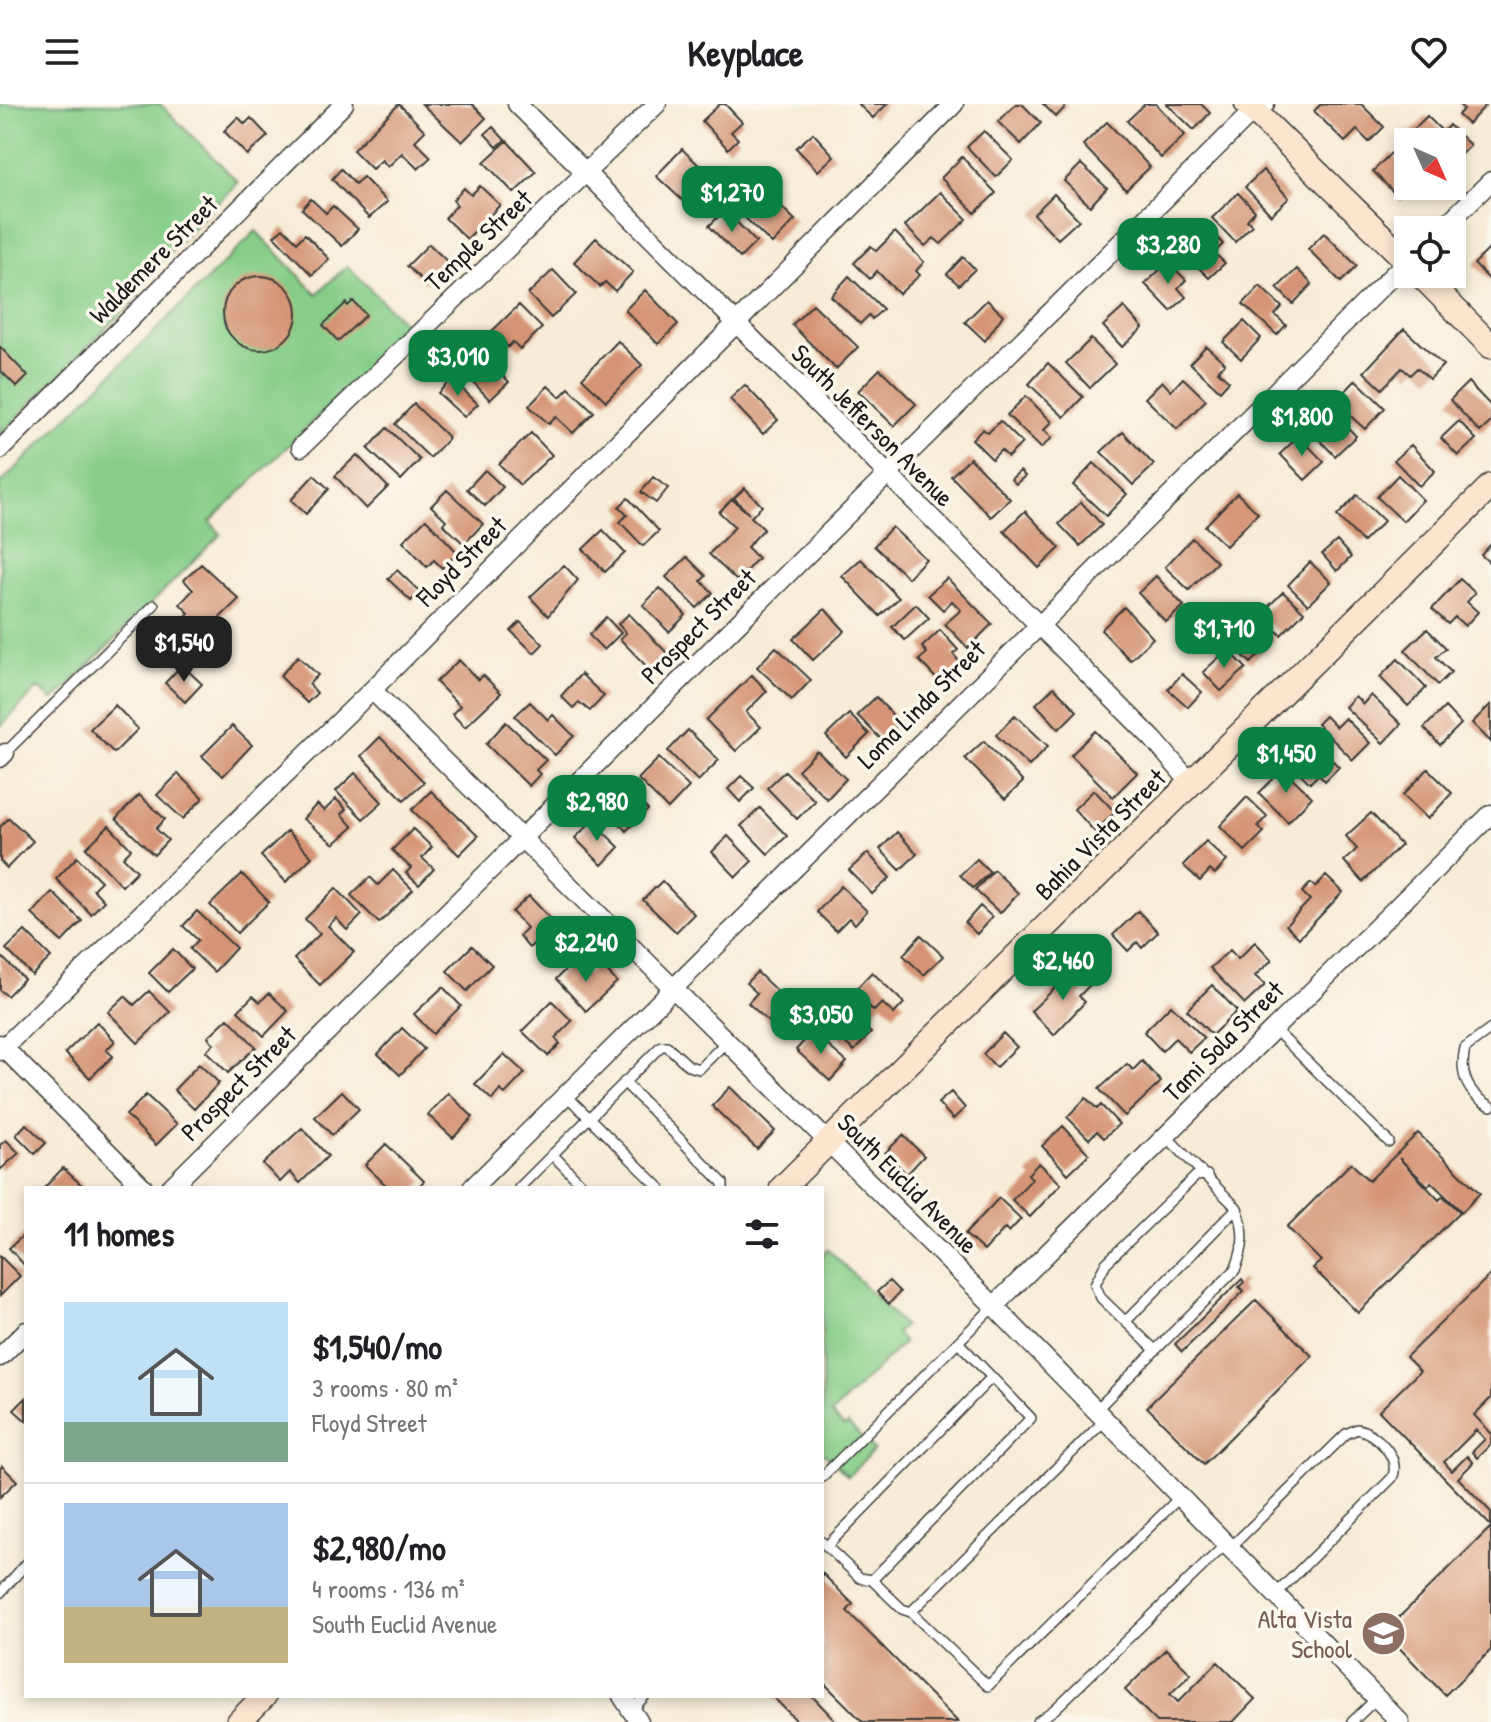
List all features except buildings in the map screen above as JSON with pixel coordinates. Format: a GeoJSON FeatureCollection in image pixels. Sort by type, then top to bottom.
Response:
{"type":"FeatureCollection","features":[{"type":"Feature","properties":{"kind":"street","name":"Waldemere Street"},"geometry":{"type":"LineString","coordinates":[[0,450],[344,104]]}},
{"type":"Feature","properties":{"kind":"street","name":"South Jefferson Avenue"},"geometry":{"type":"LineString","coordinates":[[517,104],[1191,783]]}},
{"type":"Feature","properties":{"kind":"street","name":"Temple Street"},"geometry":{"type":"LineString","coordinates":[[301,447],[657,104]]}},
{"type":"Feature","properties":{"kind":"street","name":"Floyd Street"},"geometry":{"type":"LineString","coordinates":[[1,1047],[372,690],[954,104]]}},
{"type":"Feature","properties":{"kind":"street"},"geometry":{"type":"LineString","coordinates":[[1256,107],[1394,247]]}},
{"type":"Feature","properties":{"kind":"street","name":"Prospect Street"},"geometry":{"type":"LineString","coordinates":[[172,1186],[1256,107]]}},
{"type":"Feature","properties":{"kind":"street"},"geometry":{"type":"LineString","coordinates":[[1455,216],[1491,181]]}},
{"type":"Feature","properties":{"kind":"street","name":"Loma Linda Street"},"geometry":{"type":"LineString","coordinates":[[474,1186],[1037,626],[1394,280]]}},
{"type":"Feature","properties":{"kind":"street"},"geometry":{"type":"LineString","coordinates":[[1434,288],[1491,346]]}},
{"type":"Feature","properties":{"kind":"street","name":"Bahia Vista Street"},"geometry":{"type":"LineString","coordinates":[[784,1186],[1491,486]]}},
{"type":"Feature","properties":{"kind":"street","name":"South Euclid Avenue"},"geometry":{"type":"LineString","coordinates":[[372,690],[725,1043],[829,1141],[994,1306],[1400,1722]]}},
{"type":"Feature","properties":{"kind":"street","name":"Tami Sola Street"},"geometry":{"type":"LineString","coordinates":[[994,1306],[1491,814]]}},
{"type":"Feature","properties":{"kind":"street"},"geometry":{"type":"LineString","coordinates":[[1,1047],[142,1186]]}},
{"type":"Feature","properties":{"kind":"street"},"geometry":{"type":"LineString","coordinates":[[0,1357],[24,1333]]}},
{"type":"Feature","properties":{"kind":"street"},"geometry":{"type":"LineString","coordinates":[[239,1722],[262,1698]]}},
{"type":"Feature","properties":{"kind":"lane"},"geometry":{"type":"LineString","coordinates":[[2,756],[154,605]]}},
{"type":"Feature","properties":{"kind":"lane"},"geometry":{"type":"LineString","coordinates":[[1273,1028],[1389,1142]]}},
{"type":"Feature","properties":{"kind":"lane"},"geometry":{"type":"LineString","coordinates":[[1491,1029],[1465,1048],[1462,1063],[1471,1091],[1476,1098],[1491,1106]]}},
{"type":"Feature","properties":{"kind":"lane"},"geometry":{"type":"LineString","coordinates":[[521,1186],[661,1046],[667,1046],[689,1066],[699,1069],[725,1043]]}},
{"type":"Feature","properties":{"kind":"lane"},"geometry":{"type":"LineString","coordinates":[[624,1082],[723,1186]]}},
{"type":"Feature","properties":{"kind":"lane"},"geometry":{"type":"LineString","coordinates":[[565,1094],[658,1186]]}},
{"type":"Feature","properties":{"kind":"lane"},"geometry":{"type":"LineString","coordinates":[[911,1612],[1099,1416],[1155,1350],[1235,1270],[1244,1249],[1243,1224],[1237,1208],[1165,1135]]}},
{"type":"Feature","properties":{"kind":"lane"},"geometry":{"type":"LineString","coordinates":[[552,1154],[583,1186]]}},
{"type":"Feature","properties":{"kind":"lane"},"geometry":{"type":"LineString","coordinates":[[1155,1350],[1101,1298],[1095,1284],[1106,1263],[1196,1176],[1207,1175]]}},
{"type":"Feature","properties":{"kind":"lane"},"geometry":{"type":"LineString","coordinates":[[1126,1321],[1237,1208]]}},
{"type":"Feature","properties":{"kind":"lane"},"geometry":{"type":"LineString","coordinates":[[824,1475],[994,1306]]}},
{"type":"Feature","properties":{"kind":"lane"},"geometry":{"type":"LineString","coordinates":[[872,1580],[1031,1418],[958,1342]]}},
{"type":"Feature","properties":{"kind":"lane"},"geometry":{"type":"LineString","coordinates":[[992,1377],[824,1544],[860,1578],[872,1580],[902,1609],[911,1612],[988,1686],[1179,1498]]}},
{"type":"Feature","properties":{"kind":"lane"},"geometry":{"type":"LineString","coordinates":[[1037,1722],[1346,1434],[1357,1429],[1370,1434],[1394,1460],[1396,1472],[1276,1594]]}},
{"type":"Feature","properties":{"kind":"lane"},"geometry":{"type":"LineString","coordinates":[[0,1593],[24,1566]]}},
{"type":"Feature","properties":{"kind":"lane"},"geometry":{"type":"LineString","coordinates":[[1352,1722],[1377,1698]]}},
{"type":"Feature","properties":{"kind":"green space"},"geometry":{"type":"Polygon","coordinates":[[[0,104],[160,104],[238,182],[133,289],[139,295],[0,435],[0,104]]]}},
{"type":"Feature","properties":{"kind":"green space"},"geometry":{"type":"Polygon","coordinates":[[[256,231],[317,294],[347,266],[409,328],[210,522],[221,534],[53,701],[38,688],[0,727],[0,484],[256,231]]]}},
{"type":"Feature","properties":{"kind":"green space"},"geometry":{"type":"Polygon","coordinates":[[[828,1249],[904,1326],[896,1333],[904,1342],[831,1414],[844,1427],[848,1424],[874,1450],[848,1476],[824,1453],[824,1254],[828,1249]]]}},
{"type":"Feature","properties":{"kind":"place","name":"Alta Vista School"},"geometry":{"type":"Point","coordinates":[1383,1633]}}]}
